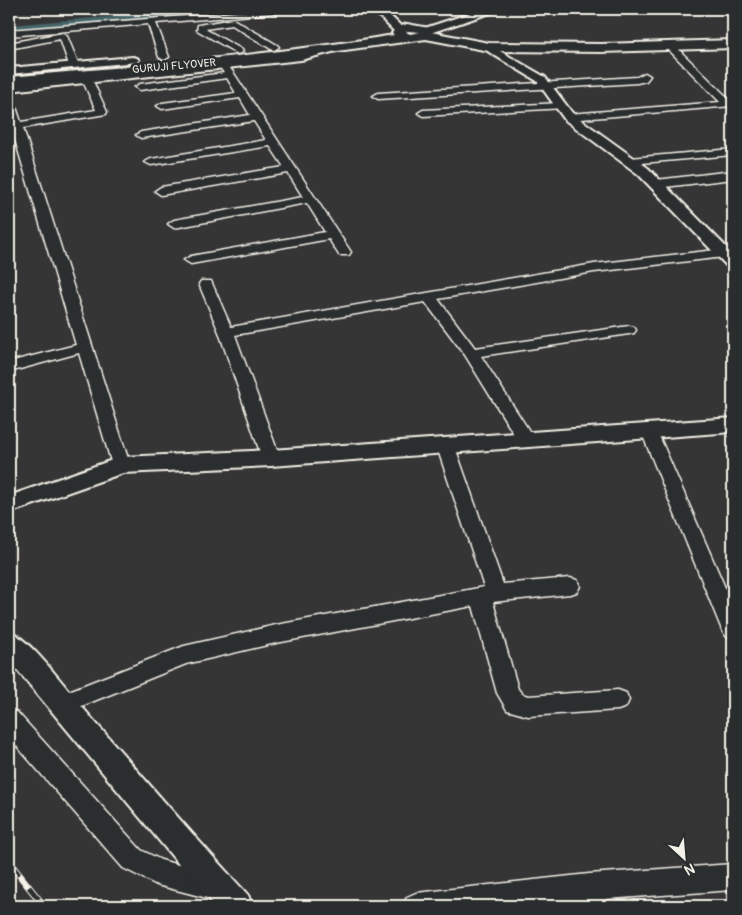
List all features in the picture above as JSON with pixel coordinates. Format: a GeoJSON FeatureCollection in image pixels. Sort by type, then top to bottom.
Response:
{"type":"FeatureCollection","features":[{"type":"Feature","properties":{"kind":"main road"},"geometry":{"type":"LineString","coordinates":[[373,40],[407,31]]}},
{"type":"Feature","properties":{"kind":"main road"},"geometry":{"type":"LineString","coordinates":[[373,40],[407,31],[458,44],[493,50],[672,48],[733,45]]}},
{"type":"Feature","properties":{"kind":"main road"},"geometry":{"type":"LineString","coordinates":[[373,40],[489,47],[601,48],[733,45]]}},
{"type":"Feature","properties":{"kind":"main road","name":"GURUJI FLYOVER"},"geometry":{"type":"LineString","coordinates":[[9,81],[196,64],[311,50],[373,40]]}},
{"type":"Feature","properties":{"kind":"main road","name":"GURUJI FLYOVER"},"geometry":{"type":"LineString","coordinates":[[9,76],[311,50]]}},
{"type":"Feature","properties":{"kind":"street"},"geometry":{"type":"LineString","coordinates":[[9,33],[63,32],[152,21],[300,9]]}},
{"type":"Feature","properties":{"kind":"street"},"geometry":{"type":"LineString","coordinates":[[377,9],[407,31],[462,19],[492,9]]}},
{"type":"Feature","properties":{"kind":"street"},"geometry":{"type":"LineString","coordinates":[[407,31],[474,9]]}},
{"type":"Feature","properties":{"kind":"street"},"geometry":{"type":"LineString","coordinates":[[238,51],[201,30],[201,27],[233,22],[284,18]]}},
{"type":"Feature","properties":{"kind":"street"},"geometry":{"type":"LineString","coordinates":[[458,44],[454,32],[462,19]]}},
{"type":"Feature","properties":{"kind":"street"},"geometry":{"type":"LineString","coordinates":[[152,21],[164,58]]}},
{"type":"Feature","properties":{"kind":"street"},"geometry":{"type":"LineString","coordinates":[[233,22],[274,46]]}},
{"type":"Feature","properties":{"kind":"street"},"geometry":{"type":"LineString","coordinates":[[9,46],[63,32]]}},
{"type":"Feature","properties":{"kind":"street"},"geometry":{"type":"LineString","coordinates":[[63,32],[74,65]]}},
{"type":"Feature","properties":{"kind":"street"},"geometry":{"type":"LineString","coordinates":[[9,72],[274,46],[336,46]]}},
{"type":"Feature","properties":{"kind":"street"},"geometry":{"type":"LineString","coordinates":[[140,87],[301,57],[336,46]]}},
{"type":"Feature","properties":{"kind":"street"},"geometry":{"type":"LineString","coordinates":[[569,117],[728,104],[672,48]]}},
{"type":"Feature","properties":{"kind":"street"},"geometry":{"type":"LineString","coordinates":[[493,50],[541,79],[569,117],[630,161],[730,256]]}},
{"type":"Feature","properties":{"kind":"street"},"geometry":{"type":"LineString","coordinates":[[9,87],[87,79],[227,71]]}},
{"type":"Feature","properties":{"kind":"street"},"geometry":{"type":"LineString","coordinates":[[227,71],[344,252]]}},
{"type":"Feature","properties":{"kind":"street"},"geometry":{"type":"LineString","coordinates":[[378,96],[638,80],[643,79],[645,76]]}},
{"type":"Feature","properties":{"kind":"street"},"geometry":{"type":"LineString","coordinates":[[16,126],[102,112],[87,79]]}},
{"type":"Feature","properties":{"kind":"street"},"geometry":{"type":"LineString","coordinates":[[162,106],[242,95]]}},
{"type":"Feature","properties":{"kind":"street"},"geometry":{"type":"LineString","coordinates":[[9,101],[121,465]]}},
{"type":"Feature","properties":{"kind":"street"},"geometry":{"type":"LineString","coordinates":[[424,113],[561,106]]}},
{"type":"Feature","properties":{"kind":"street"},"geometry":{"type":"LineString","coordinates":[[141,135],[257,118]]}},
{"type":"Feature","properties":{"kind":"street"},"geometry":{"type":"LineString","coordinates":[[151,162],[273,142]]}},
{"type":"Feature","properties":{"kind":"street"},"geometry":{"type":"LineString","coordinates":[[630,161],[733,152]]}},
{"type":"Feature","properties":{"kind":"street"},"geometry":{"type":"LineString","coordinates":[[161,191],[290,169]]}},
{"type":"Feature","properties":{"kind":"street"},"geometry":{"type":"LineString","coordinates":[[656,184],[733,175]]}},
{"type":"Feature","properties":{"kind":"street"},"geometry":{"type":"LineString","coordinates":[[174,224],[310,199]]}},
{"type":"Feature","properties":{"kind":"street"},"geometry":{"type":"LineString","coordinates":[[191,260],[332,234]]}},
{"type":"Feature","properties":{"kind":"street"},"geometry":{"type":"LineString","coordinates":[[226,332],[594,268],[730,256]]}},
{"type":"Feature","properties":{"kind":"street"},"geometry":{"type":"LineString","coordinates":[[206,284],[226,332],[271,458]]}},
{"type":"Feature","properties":{"kind":"street"},"geometry":{"type":"LineString","coordinates":[[428,296],[471,353],[526,440]]}},
{"type":"Feature","properties":{"kind":"street"},"geometry":{"type":"LineString","coordinates":[[471,353],[629,330]]}},
{"type":"Feature","properties":{"kind":"street"},"geometry":{"type":"LineString","coordinates":[[9,367],[85,347]]}},
{"type":"Feature","properties":{"kind":"street"},"geometry":{"type":"LineString","coordinates":[[9,505],[121,465],[271,458],[733,425]]}},
{"type":"Feature","properties":{"kind":"street"},"geometry":{"type":"LineString","coordinates":[[649,431],[733,630]]}},
{"type":"Feature","properties":{"kind":"street"},"geometry":{"type":"LineString","coordinates":[[446,446],[488,594],[508,693],[515,703],[528,706],[618,700]]}},
{"type":"Feature","properties":{"kind":"street"},"geometry":{"type":"LineString","coordinates":[[64,703],[184,655],[276,634],[488,594],[570,586]]}},
{"type":"Feature","properties":{"kind":"street"},"geometry":{"type":"LineString","coordinates":[[9,642],[64,703],[228,897]]}},
{"type":"Feature","properties":{"kind":"street"},"geometry":{"type":"LineString","coordinates":[[9,720],[132,859],[157,872],[228,897]]}},
{"type":"Feature","properties":{"kind":"street"},"geometry":{"type":"LineString","coordinates":[[416,906],[592,896],[733,877]]}},
{"type":"Feature","properties":{"kind":"waterway"},"geometry":{"type":"LineString","coordinates":[[9,28],[236,9]]}},
{"type":"Feature","properties":{"kind":"railway"},"geometry":{"type":"LineString","coordinates":[[9,862],[44,906]]}},
{"type":"Feature","properties":{"kind":"railway"},"geometry":{"type":"LineString","coordinates":[[9,899],[14,906]]}}]}
